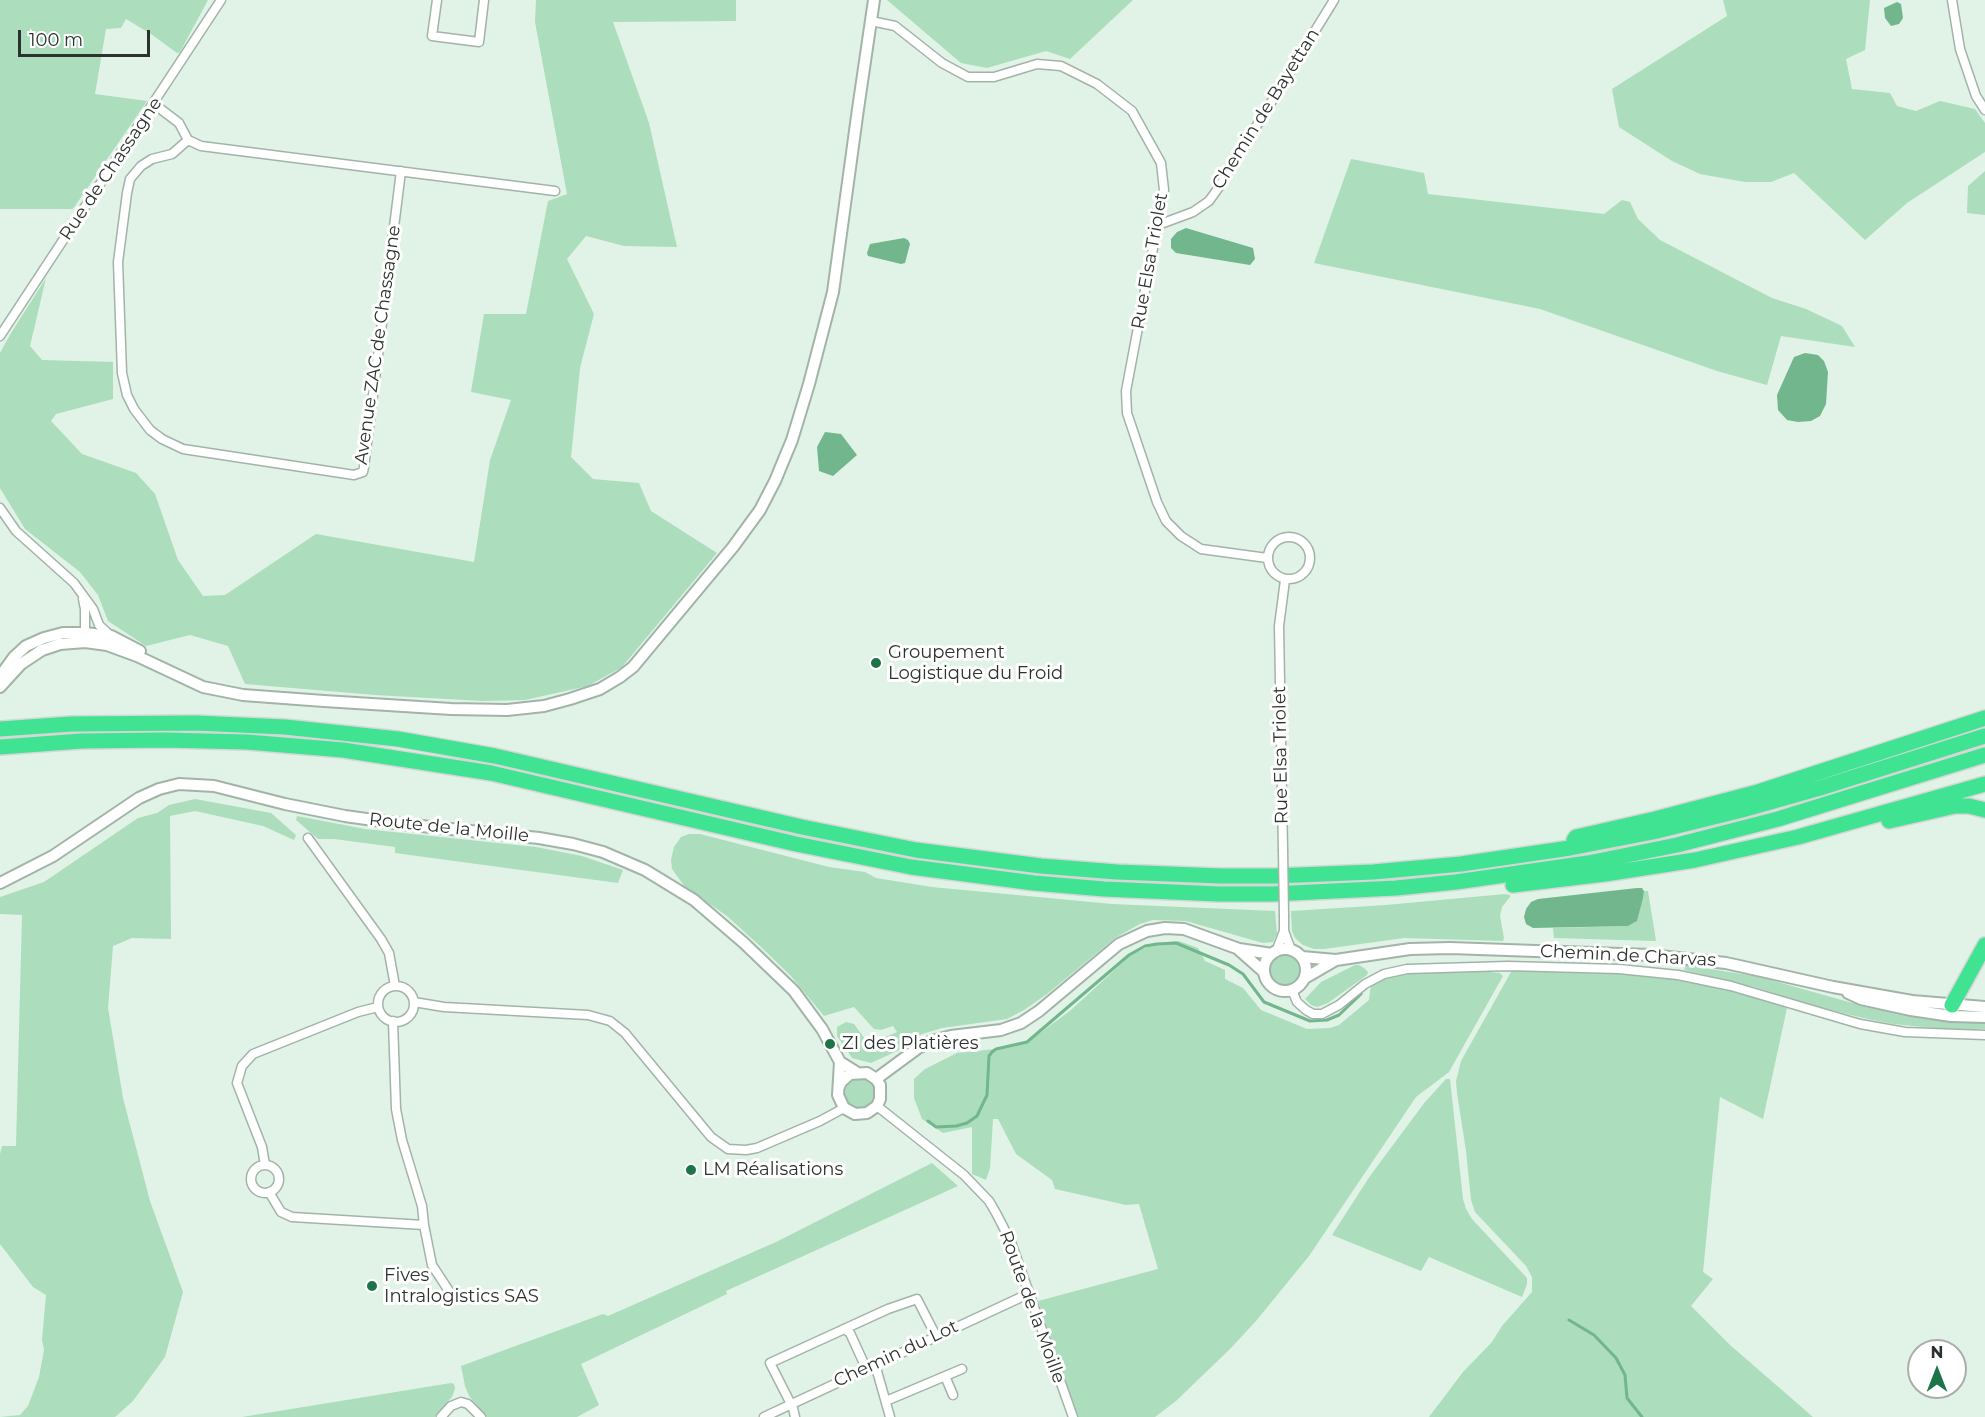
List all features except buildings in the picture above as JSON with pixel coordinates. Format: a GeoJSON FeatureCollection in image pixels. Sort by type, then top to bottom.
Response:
{"type":"FeatureCollection","features":[{"type":"Feature","properties":{"kind":"highway"},"geometry":{"type":"LineString","coordinates":[[1570,848],[1576,837],[1758,792],[1985,718]]}},
{"type":"Feature","properties":{"kind":"highway"},"geometry":{"type":"LineString","coordinates":[[5,728],[129,722],[237,724],[315,729],[398,739],[537,765],[869,841],[969,857],[1086,870],[1210,876],[1322,874],[1461,864],[1570,848],[1653,832],[1742,810],[1985,736]]}},
{"type":"Feature","properties":{"kind":"highway"},"geometry":{"type":"LineString","coordinates":[[0,747],[118,740],[195,740],[290,745],[382,755],[491,773],[859,857],[980,877],[1081,887],[1166,892],[1272,894],[1406,887],[1501,876],[1626,856],[1727,833],[1861,795],[1985,755]]}},
{"type":"Feature","properties":{"kind":"highway"},"geometry":{"type":"LineString","coordinates":[[1501,876],[1512,885],[1695,860],[1798,837],[1985,784]]}},
{"type":"Feature","properties":{"kind":"highway"},"geometry":{"type":"LineString","coordinates":[[1798,837],[1810,839],[1955,807],[1969,806],[1985,810]]}},
{"type":"Feature","properties":{"kind":"highway"},"geometry":{"type":"LineString","coordinates":[[1952,1005],[1985,945]]}},
{"type":"Feature","properties":{"kind":"street","name":"Rue de Chassagne"},"geometry":{"type":"LineString","coordinates":[[0,336],[221,0]]}},
{"type":"Feature","properties":{"kind":"street"},"geometry":{"type":"LineString","coordinates":[[437,0],[432,36],[479,42],[484,0]]}},
{"type":"Feature","properties":{"kind":"street"},"geometry":{"type":"LineString","coordinates":[[82,596],[90,634],[106,645],[137,656],[202,687],[243,695],[452,709],[507,710],[544,706],[600,689],[633,667],[733,547],[760,510],[775,482],[792,440],[833,292],[874,0]]}},
{"type":"Feature","properties":{"kind":"street","name":"Chemin de Bayettan"},"geometry":{"type":"LineString","coordinates":[[1158,225],[1193,212],[1209,201],[1334,0]]}},
{"type":"Feature","properties":{"kind":"street"},"geometry":{"type":"LineString","coordinates":[[1952,0],[1960,49],[1976,96],[1985,110]]}},
{"type":"Feature","properties":{"kind":"street","name":"Rue Elsa Triolet"},"geometry":{"type":"LineString","coordinates":[[871,21],[896,26],[942,63],[968,77],[994,77],[1037,64],[1061,66],[1097,84],[1132,111],[1161,163],[1164,190],[1126,391],[1127,413],[1157,502],[1166,521],[1173,529],[1181,537],[1201,549],[1268,558]]}},
{"type":"Feature","properties":{"kind":"street"},"geometry":{"type":"LineString","coordinates":[[154,104],[179,123],[188,140],[201,146],[555,191]]}},
{"type":"Feature","properties":{"kind":"street","name":"Avenue ZAC de Chassagne"},"geometry":{"type":"LineString","coordinates":[[188,140],[171,154],[153,159],[141,166],[130,179],[118,262],[122,373],[127,395],[134,409],[150,430],[162,439],[183,449],[354,475],[363,472],[364,467],[401,171]]}},
{"type":"Feature","properties":{"kind":"street"},"geometry":{"type":"LineString","coordinates":[[0,508],[16,531],[74,583],[93,609],[90,634]]}},
{"type":"Feature","properties":{"kind":"street"},"geometry":{"type":"LineString","coordinates":[[1292,537],[1302,540],[1311,558],[1306,572],[1293,580],[1285,580],[1272,572],[1268,558],[1273,544],[1282,538],[1292,537]]}},
{"type":"Feature","properties":{"kind":"street","name":"Rue Elsa Triolet"},"geometry":{"type":"LineString","coordinates":[[1285,580],[1279,626],[1284,931],[1291,950]]}},
{"type":"Feature","properties":{"kind":"street"},"geometry":{"type":"LineString","coordinates":[[0,679],[14,657],[26,646],[63,633],[111,636],[138,650],[172,673]]}},
{"type":"Feature","properties":{"kind":"street"},"geometry":{"type":"LineString","coordinates":[[0,687],[21,664],[42,650],[73,637],[90,634]]}},
{"type":"Feature","properties":{"kind":"street","name":"Route de la Moille"},"geometry":{"type":"LineString","coordinates":[[0,883],[53,856],[139,798],[159,789],[179,784],[214,786],[294,806],[367,820],[556,840],[603,852],[637,866],[694,900],[744,943],[794,991],[822,1029],[840,1062],[856,1072]]}},
{"type":"Feature","properties":{"kind":"street"},"geometry":{"type":"LineString","coordinates":[[308,838],[381,939],[388,953],[395,986]]}},
{"type":"Feature","properties":{"kind":"street"},"geometry":{"type":"LineString","coordinates":[[876,1079],[918,1048],[932,1041],[951,1036],[1001,1030],[1021,1023],[1039,1011],[1119,944],[1138,933],[1165,928],[1184,929],[1239,949],[1274,953]]}},
{"type":"Feature","properties":{"kind":"street","name":"Rue Elsa Triolet"},"geometry":{"type":"LineString","coordinates":[[1274,953],[1284,931]]}},
{"type":"Feature","properties":{"kind":"street","name":"Chemin de Charvas"},"geometry":{"type":"LineString","coordinates":[[1302,957],[1336,960],[1391,950],[1429,948],[1650,955],[1726,963],[1833,987],[1912,1001],[1985,1007]]}},
{"type":"Feature","properties":{"kind":"street"},"geometry":{"type":"LineString","coordinates":[[1239,949],[1264,972],[1270,985],[1277,989],[1292,990],[1305,978],[1306,969],[1302,957],[1285,949],[1274,953],[1267,959],[1264,972]]}},
{"type":"Feature","properties":{"kind":"street","name":"Chemin de Charvas"},"geometry":{"type":"LineString","coordinates":[[1305,978],[1336,960]]}},
{"type":"Feature","properties":{"kind":"street"},"geometry":{"type":"LineString","coordinates":[[1292,990],[1297,1002],[1306,1010],[1313,1014],[1322,1014],[1339,1005],[1365,984],[1384,974],[1407,969],[1501,966],[1619,969],[1678,975],[1731,986],[1839,1019],[1877,1027],[1932,1034],[1985,1035]]}},
{"type":"Feature","properties":{"kind":"street"},"geometry":{"type":"LineString","coordinates":[[395,986],[400,986],[410,992],[414,1002],[413,1009],[406,1019],[393,1022],[382,1015],[378,1007],[378,1000],[382,992],[395,986]]}},
{"type":"Feature","properties":{"kind":"street"},"geometry":{"type":"LineString","coordinates":[[1833,987],[1861,999],[1911,1010],[1951,1016],[1985,1017]]}},
{"type":"Feature","properties":{"kind":"street"},"geometry":{"type":"LineString","coordinates":[[414,1002],[588,1015],[610,1021],[625,1034],[711,1137],[728,1149],[758,1148],[844,1108]]}},
{"type":"Feature","properties":{"kind":"street"},"geometry":{"type":"LineString","coordinates":[[265,1165],[262,1147],[237,1083],[242,1066],[253,1054],[358,1012],[378,1007]]}},
{"type":"Feature","properties":{"kind":"street"},"geometry":{"type":"LineString","coordinates":[[393,1022],[396,1109],[405,1151],[422,1206],[432,1265],[449,1291]]}},
{"type":"Feature","properties":{"kind":"street"},"geometry":{"type":"LineString","coordinates":[[839,1087],[845,1077],[856,1072],[867,1073],[876,1079],[881,1092],[877,1106],[861,1115],[844,1108],[840,1102],[839,1087],[840,1062]]}},
{"type":"Feature","properties":{"kind":"street","name":"Route de la Moille"},"geometry":{"type":"LineString","coordinates":[[877,1106],[964,1175],[989,1201],[1011,1242],[1073,1417]]}},
{"type":"Feature","properties":{"kind":"street"},"geometry":{"type":"LineString","coordinates":[[260,1165],[277,1170],[279,1179],[276,1187],[269,1192],[259,1192],[251,1181],[253,1171],[260,1165]]}},
{"type":"Feature","properties":{"kind":"street"},"geometry":{"type":"LineString","coordinates":[[269,1192],[281,1212],[292,1217],[424,1225]]}},
{"type":"Feature","properties":{"kind":"street","name":"Chemin du Lot"},"geometry":{"type":"LineString","coordinates":[[764,1417],[1028,1294]]}},
{"type":"Feature","properties":{"kind":"street"},"geometry":{"type":"LineString","coordinates":[[795,1417],[791,1403],[770,1363],[917,1299],[936,1335]]}},
{"type":"Feature","properties":{"kind":"street"},"geometry":{"type":"LineString","coordinates":[[844,1329],[850,1333],[866,1368]]}},
{"type":"Feature","properties":{"kind":"street"},"geometry":{"type":"LineString","coordinates":[[875,1364],[891,1417]]}},
{"type":"Feature","properties":{"kind":"street"},"geometry":{"type":"LineString","coordinates":[[886,1401],[962,1369]]}},
{"type":"Feature","properties":{"kind":"street"},"geometry":{"type":"LineString","coordinates":[[945,1376],[953,1395]]}},
{"type":"Feature","properties":{"kind":"street"},"geometry":{"type":"LineString","coordinates":[[441,1417],[451,1406],[461,1402],[468,1404],[481,1417]]}},
{"type":"Feature","properties":{"kind":"shaded area"},"geometry":{"type":"Polygon","coordinates":[[[0,0],[208,0],[180,52],[177,53],[126,19],[121,28],[106,29],[95,94],[147,101],[73,209],[0,209],[0,0]]]}},
{"type":"Feature","properties":{"kind":"shaded area"},"geometry":{"type":"Polygon","coordinates":[[[536,0],[736,0],[736,21],[613,22],[649,123],[677,247],[624,246],[586,236],[567,259],[594,314],[580,368],[571,457],[593,479],[639,483],[651,511],[717,553],[622,667],[588,686],[525,700],[483,701],[375,695],[245,684],[228,646],[190,635],[146,646],[108,621],[98,595],[80,572],[25,529],[0,488],[0,353],[11,333],[46,278],[30,346],[42,360],[113,362],[113,399],[56,414],[51,421],[82,454],[136,473],[155,494],[178,560],[203,596],[225,595],[316,534],[474,562],[490,460],[511,400],[471,392],[484,314],[526,314],[548,201],[567,194],[535,22],[536,0]]]}},
{"type":"Feature","properties":{"kind":"shaded area"},"geometry":{"type":"Polygon","coordinates":[[[887,0],[1133,0],[1070,59],[1046,51],[987,68],[961,63],[887,0]]]}},
{"type":"Feature","properties":{"kind":"shaded area"},"geometry":{"type":"Polygon","coordinates":[[[1723,0],[1870,0],[1865,50],[1846,59],[1852,89],[1890,93],[1897,106],[1916,111],[1940,101],[1975,109],[1985,123],[1985,152],[1907,203],[1865,240],[1794,173],[1771,182],[1745,182],[1700,174],[1672,161],[1619,127],[1612,89],[1727,16],[1723,0]]]}},
{"type":"Feature","properties":{"kind":"shaded area"},"geometry":{"type":"Polygon","coordinates":[[[1897,2],[1901,4],[1903,18],[1899,24],[1891,26],[1885,18],[1884,8],[1897,2]]]}},
{"type":"Feature","properties":{"kind":"shaded area"},"geometry":{"type":"Polygon","coordinates":[[[1351,159],[1424,173],[1428,194],[1604,214],[1622,200],[1630,202],[1638,219],[1660,240],[1772,298],[1806,309],[1842,326],[1855,347],[1781,336],[1767,385],[1717,371],[1540,309],[1314,263],[1351,159]]]}},
{"type":"Feature","properties":{"kind":"shaded area"},"geometry":{"type":"Polygon","coordinates":[[[1985,171],[1985,215],[1967,213],[1968,186],[1985,171]]]}},
{"type":"Feature","properties":{"kind":"shaded area"},"geometry":{"type":"Polygon","coordinates":[[[1186,228],[1253,248],[1255,259],[1250,265],[1176,253],[1171,248],[1171,239],[1177,232],[1186,228]]]}},
{"type":"Feature","properties":{"kind":"shaded area"},"geometry":{"type":"Polygon","coordinates":[[[904,238],[910,244],[905,263],[868,256],[870,244],[904,238]]]}},
{"type":"Feature","properties":{"kind":"shaded area"},"geometry":{"type":"Polygon","coordinates":[[[1805,353],[1818,355],[1824,361],[1828,372],[1826,404],[1820,416],[1811,421],[1787,420],[1778,410],[1777,395],[1794,357],[1805,353]]]}},
{"type":"Feature","properties":{"kind":"shaded area"},"geometry":{"type":"Polygon","coordinates":[[[825,432],[841,434],[857,455],[833,476],[819,471],[817,447],[825,432]]]}},
{"type":"Feature","properties":{"kind":"shaded area"},"geometry":{"type":"Polygon","coordinates":[[[195,799],[271,813],[296,835],[294,840],[263,826],[195,811],[170,816],[171,939],[132,938],[113,946],[108,1008],[123,1098],[150,1201],[183,1292],[165,1357],[133,1401],[115,1417],[0,1417],[20,1415],[28,1406],[39,1377],[44,1350],[42,1340],[46,1295],[33,1287],[0,1244],[0,1154],[2,1146],[16,1146],[22,915],[0,914],[0,897],[44,882],[138,818],[157,813],[169,805],[195,799]]]}},
{"type":"Feature","properties":{"kind":"shaded area"},"geometry":{"type":"Polygon","coordinates":[[[297,816],[365,829],[536,847],[582,856],[623,870],[618,883],[395,853],[395,847],[318,839],[296,820],[297,816]]]}},
{"type":"Feature","properties":{"kind":"shaded area"},"geometry":{"type":"Polygon","coordinates":[[[700,834],[829,867],[865,872],[876,878],[932,887],[1112,904],[1275,911],[1277,934],[1273,942],[1263,943],[1186,921],[1153,920],[1140,924],[1115,938],[1047,994],[1007,1019],[942,1028],[922,1034],[897,1051],[871,1063],[852,1058],[837,1036],[837,1027],[846,1022],[854,1024],[865,1039],[871,1041],[897,1032],[893,1026],[881,1030],[874,1029],[854,1007],[824,1016],[790,975],[760,946],[727,916],[685,887],[672,869],[671,860],[674,847],[681,837],[700,834]]]}},
{"type":"Feature","properties":{"kind":"shaded area"},"geometry":{"type":"Polygon","coordinates":[[[1642,888],[1644,891],[1643,898],[1637,921],[1628,926],[1533,928],[1526,924],[1524,917],[1526,909],[1531,902],[1538,899],[1642,888]]]}},
{"type":"Feature","properties":{"kind":"shaded area"},"geometry":{"type":"Polygon","coordinates":[[[1644,891],[1648,891],[1656,941],[1554,938],[1553,928],[1628,926],[1637,921],[1644,891]]]}},
{"type":"Feature","properties":{"kind":"shaded area"},"geometry":{"type":"Polygon","coordinates":[[[1505,894],[1510,897],[1502,907],[1500,916],[1503,941],[1404,938],[1314,949],[1303,945],[1295,938],[1292,931],[1291,911],[1505,894]]]}},
{"type":"Feature","properties":{"kind":"shaded area"},"geometry":{"type":"Polygon","coordinates":[[[1179,941],[1198,948],[1205,961],[1225,970],[1225,979],[1243,988],[1261,1010],[1307,1029],[1330,1028],[1339,1025],[1369,1000],[1371,984],[1389,975],[1477,971],[1500,973],[1503,976],[1449,1072],[1416,1097],[1309,1256],[1230,1349],[1176,1401],[1155,1417],[1078,1417],[1038,1301],[1158,1269],[1139,1204],[1126,1205],[1055,1189],[1052,1180],[1016,1154],[998,1119],[993,1119],[990,1168],[986,1180],[972,1174],[972,1127],[943,1133],[922,1119],[914,1098],[914,1079],[925,1069],[957,1053],[995,1049],[1028,1042],[1071,1010],[1132,954],[1157,943],[1179,941]]]}},
{"type":"Feature","properties":{"kind":"shaded area"},"geometry":{"type":"Polygon","coordinates":[[[1285,955],[1291,956],[1299,964],[1299,976],[1291,984],[1285,985],[1279,984],[1271,976],[1270,970],[1271,964],[1279,956],[1285,955]]]}},
{"type":"Feature","properties":{"kind":"shaded area"},"geometry":{"type":"Polygon","coordinates":[[[1355,965],[1364,968],[1368,972],[1367,975],[1328,1003],[1317,1007],[1305,999],[1321,982],[1355,965]]]}},
{"type":"Feature","properties":{"kind":"shaded area"},"geometry":{"type":"Polygon","coordinates":[[[1686,965],[1760,977],[1856,1004],[1925,1019],[1985,1022],[1985,1029],[1945,1029],[1893,1024],[1863,1018],[1755,987],[1684,970],[1686,965]]]}},
{"type":"Feature","properties":{"kind":"shaded area"},"geometry":{"type":"Polygon","coordinates":[[[1514,970],[1651,975],[1739,992],[1787,1008],[1763,1119],[1720,1097],[1703,1272],[1713,1279],[1691,1306],[1730,1345],[1813,1417],[1429,1417],[1463,1372],[1492,1342],[1502,1326],[1532,1292],[1532,1277],[1526,1266],[1475,1212],[1471,1200],[1456,1081],[1461,1061],[1514,970]]]}},
{"type":"Feature","properties":{"kind":"shaded area"},"geometry":{"type":"Polygon","coordinates":[[[860,1078],[871,1082],[875,1093],[871,1104],[860,1108],[849,1104],[845,1093],[849,1082],[860,1078]]]}},
{"type":"Feature","properties":{"kind":"shaded area"},"geometry":{"type":"Polygon","coordinates":[[[1446,1079],[1450,1079],[1466,1209],[1472,1219],[1527,1278],[1522,1297],[1429,1257],[1421,1271],[1332,1235],[1370,1176],[1425,1102],[1446,1079]]]}},
{"type":"Feature","properties":{"kind":"shaded area"},"geometry":{"type":"Polygon","coordinates":[[[932,1163],[958,1186],[726,1291],[727,1294],[581,1364],[599,1405],[577,1417],[487,1417],[469,1396],[461,1366],[603,1314],[608,1316],[776,1242],[932,1163]]]}},
{"type":"Feature","properties":{"kind":"shaded area"},"geometry":{"type":"Polygon","coordinates":[[[454,1384],[455,1389],[452,1397],[435,1417],[242,1417],[454,1384]]]}},
{"type":"Feature","properties":{"kind":"waterway"},"geometry":{"type":"LineString","coordinates":[[928,1121],[936,1127],[956,1126],[967,1123],[977,1116],[987,1095],[989,1056],[992,1052],[1027,1042],[1129,955],[1145,946],[1176,943],[1229,965],[1243,974],[1264,1002],[1310,1021],[1327,1020],[1339,1015],[1361,994]]}},
{"type":"Feature","properties":{"kind":"waterway"},"geometry":{"type":"LineString","coordinates":[[1569,1320],[1594,1335],[1616,1358],[1625,1375],[1627,1398],[1642,1417]]}},
{"type":"Feature","properties":{"kind":"place","name":"Groupement Logistique du Froid"},"geometry":{"type":"Point","coordinates":[876,663]}},
{"type":"Feature","properties":{"kind":"place","name":"ZI des Platières"},"geometry":{"type":"Point","coordinates":[830,1044]}},
{"type":"Feature","properties":{"kind":"place","name":"LM Réalisations"},"geometry":{"type":"Point","coordinates":[691,1170]}},
{"type":"Feature","properties":{"kind":"place","name":"Fives Intralogistics SAS"},"geometry":{"type":"Point","coordinates":[372,1286]}}]}
